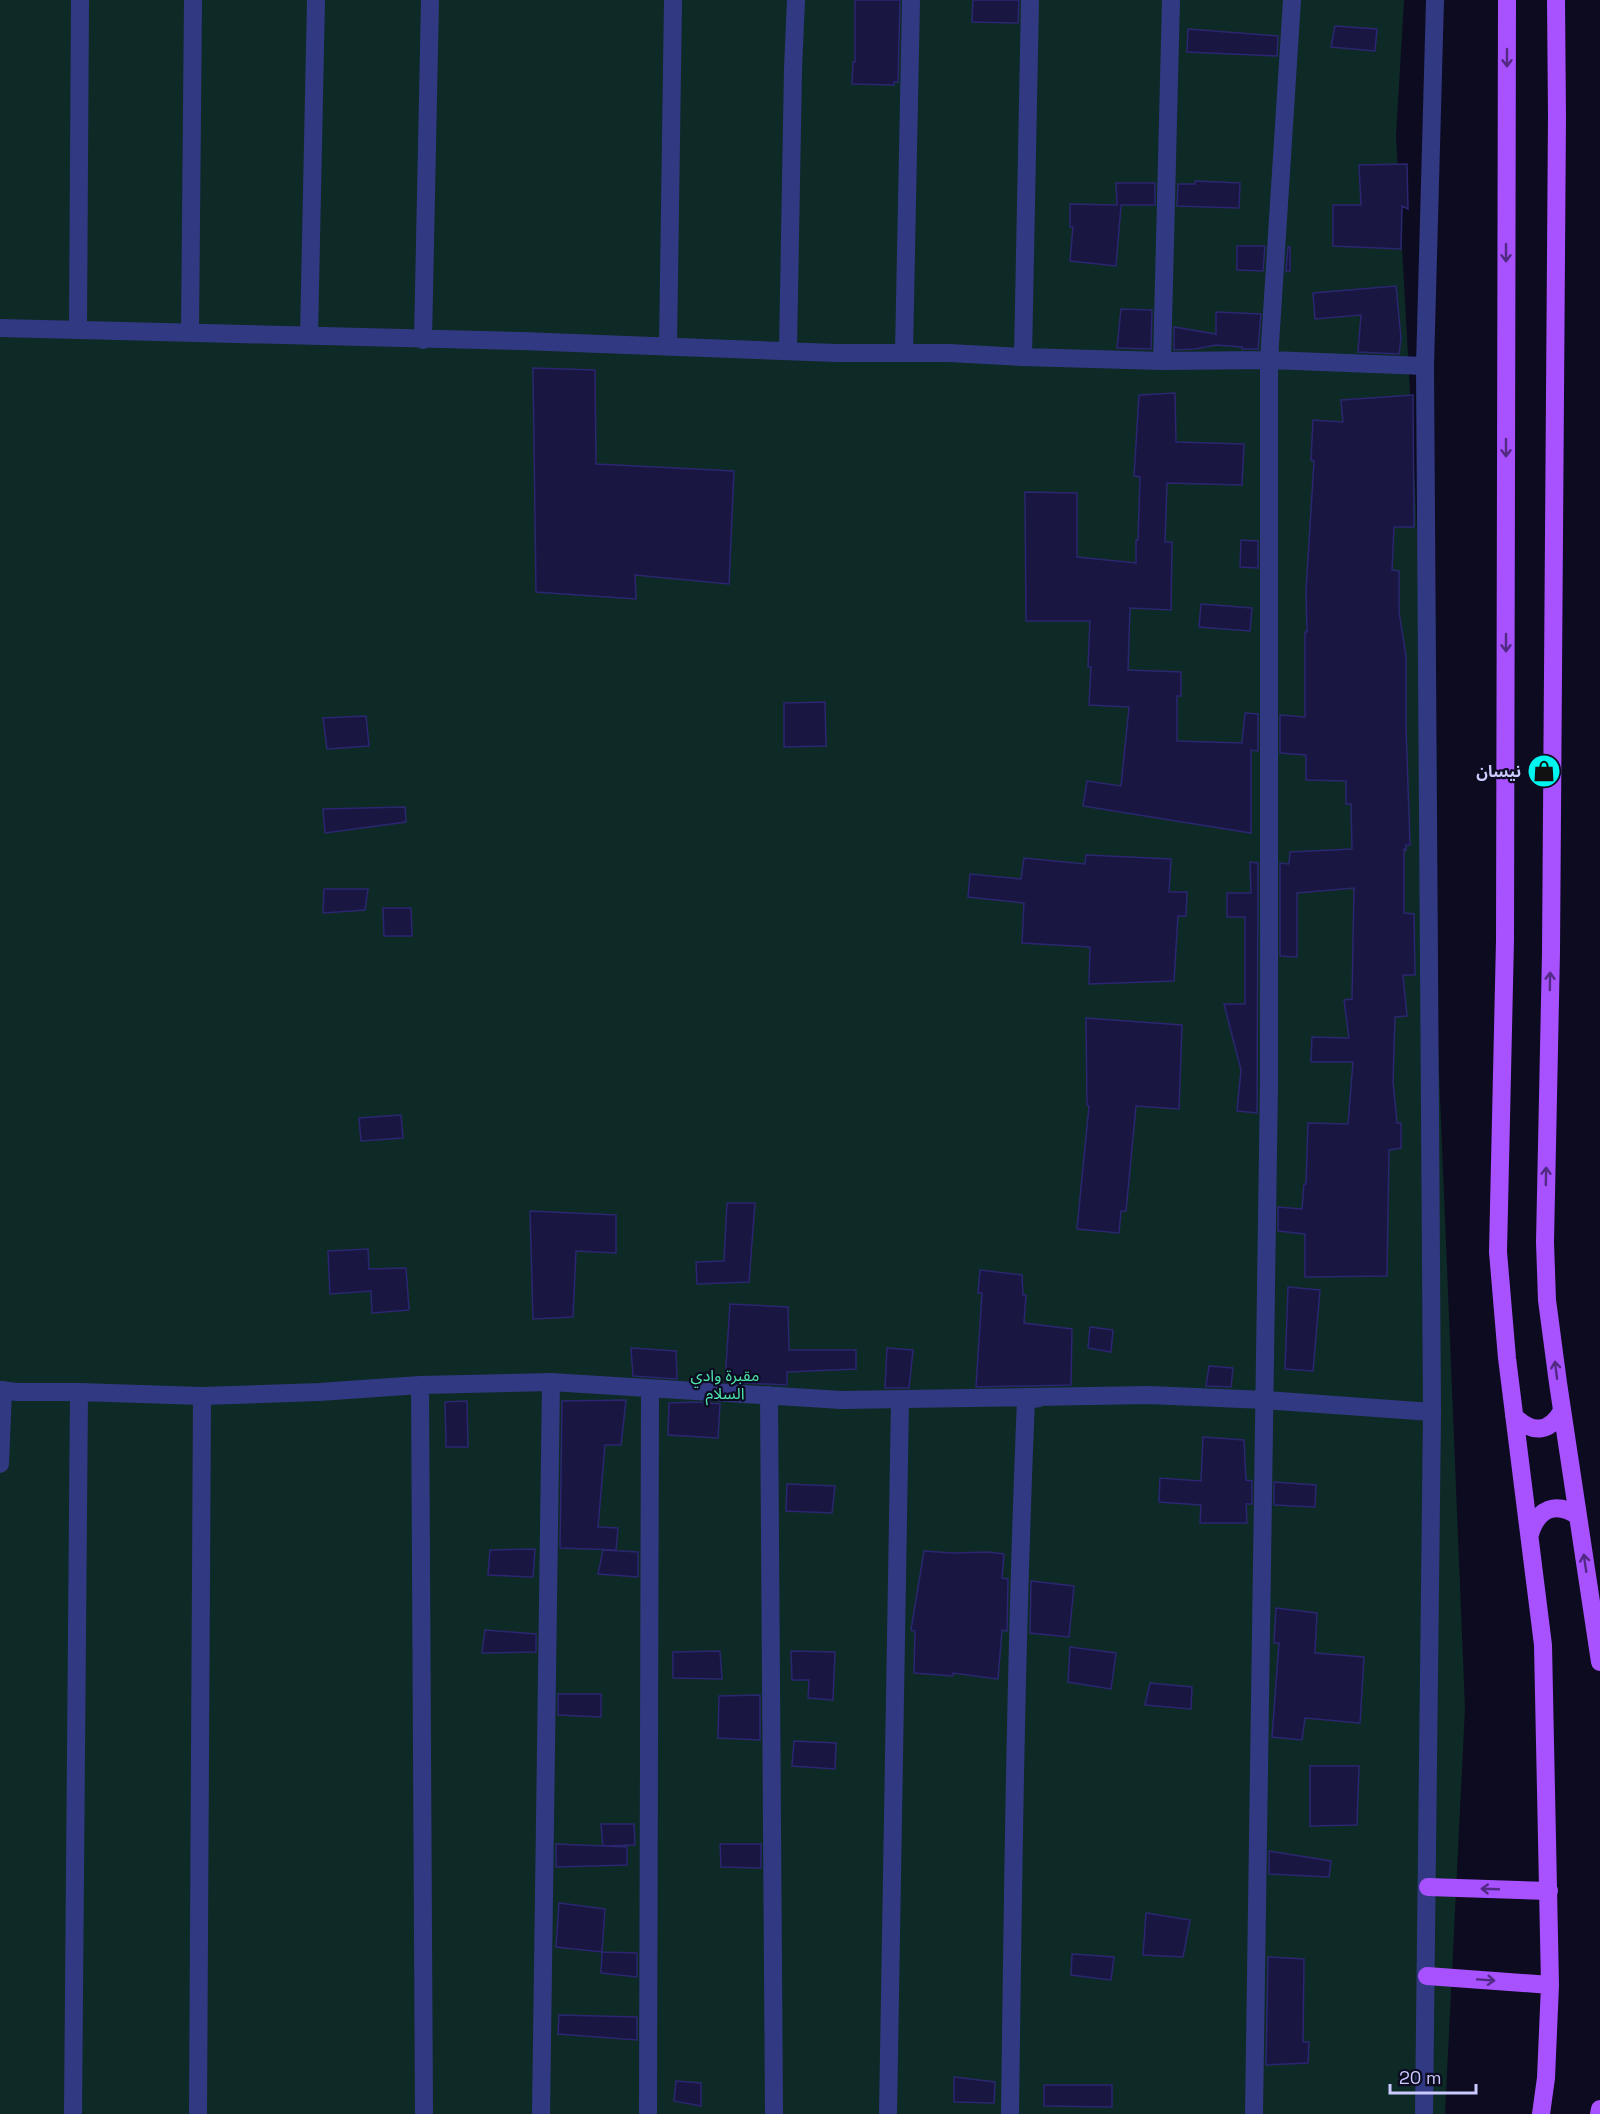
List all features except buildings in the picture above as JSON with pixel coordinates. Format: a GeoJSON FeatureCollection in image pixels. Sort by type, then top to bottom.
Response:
{"type":"FeatureCollection","features":[{"type":"Feature","properties":{"kind":"main road"},"geometry":{"type":"LineString","coordinates":[[1507,0],[1505,940],[1497,1252],[1507,1358],[1543,1646],[1550,1984],[1546,2078],[1541,2114]]}},
{"type":"Feature","properties":{"kind":"main road"},"geometry":{"type":"LineString","coordinates":[[1556,0],[1551,940],[1545,1242],[1547,1300],[1600,1662]]}},
{"type":"Feature","properties":{"kind":"main road"},"geometry":{"type":"LineString","coordinates":[[1514,1416],[1523,1425],[1534,1429],[1545,1428],[1556,1421],[1562,1411]]}},
{"type":"Feature","properties":{"kind":"main road"},"geometry":{"type":"LineString","coordinates":[[1530,1534],[1534,1521],[1543,1512],[1555,1508],[1568,1509],[1578,1516]]}},
{"type":"Feature","properties":{"kind":"main road"},"geometry":{"type":"LineString","coordinates":[[1428,1887],[1549,1891]]}},
{"type":"Feature","properties":{"kind":"main road"},"geometry":{"type":"LineString","coordinates":[[1427,1976],[1550,1984]]}},
{"type":"Feature","properties":{"kind":"main road"},"geometry":{"type":"LineString","coordinates":[[1599,2114],[1600,2109]]}},
{"type":"Feature","properties":{"kind":"street"},"geometry":{"type":"LineString","coordinates":[[78,329],[80,0]]}},
{"type":"Feature","properties":{"kind":"street"},"geometry":{"type":"LineString","coordinates":[[190,333],[193,0]]}},
{"type":"Feature","properties":{"kind":"street"},"geometry":{"type":"LineString","coordinates":[[309,336],[315,0]]}},
{"type":"Feature","properties":{"kind":"street"},"geometry":{"type":"LineString","coordinates":[[423,339],[430,0]]}},
{"type":"Feature","properties":{"kind":"street"},"geometry":{"type":"LineString","coordinates":[[668,347],[673,0]]}},
{"type":"Feature","properties":{"kind":"street"},"geometry":{"type":"LineString","coordinates":[[788,350],[796,0]]}},
{"type":"Feature","properties":{"kind":"street"},"geometry":{"type":"LineString","coordinates":[[904,353],[911,0]]}},
{"type":"Feature","properties":{"kind":"street"},"geometry":{"type":"LineString","coordinates":[[1023,357],[1030,0]]}},
{"type":"Feature","properties":{"kind":"street"},"geometry":{"type":"LineString","coordinates":[[1162,361],[1171,0]]}},
{"type":"Feature","properties":{"kind":"street"},"geometry":{"type":"LineString","coordinates":[[1254,2114],[1269,1047],[1269,360],[1292,0]]}},
{"type":"Feature","properties":{"kind":"street"},"geometry":{"type":"LineString","coordinates":[[1425,2114],[1432,1412],[1425,366],[1435,0]]}},
{"type":"Feature","properties":{"kind":"street"},"geometry":{"type":"LineString","coordinates":[[0,328],[949,353],[1162,361],[1269,360],[1425,366]]}},
{"type":"Feature","properties":{"kind":"street"},"geometry":{"type":"LineString","coordinates":[[0,1464],[2,1390],[202,1396],[319,1392],[420,1385],[551,1382],[841,1400],[900,1401],[1149,1395],[1265,1400],[1432,1412]]}},
{"type":"Feature","properties":{"kind":"street"},"geometry":{"type":"LineString","coordinates":[[541,2114],[551,1382]]}},
{"type":"Feature","properties":{"kind":"street"},"geometry":{"type":"LineString","coordinates":[[420,1385],[424,2114]]}},
{"type":"Feature","properties":{"kind":"street"},"geometry":{"type":"LineString","coordinates":[[648,2114],[650,1389]]}},
{"type":"Feature","properties":{"kind":"street"},"geometry":{"type":"LineString","coordinates":[[73,2114],[79,1392]]}},
{"type":"Feature","properties":{"kind":"street"},"geometry":{"type":"LineString","coordinates":[[769,1395],[774,2114]]}},
{"type":"Feature","properties":{"kind":"street"},"geometry":{"type":"LineString","coordinates":[[198,2114],[202,1396]]}},
{"type":"Feature","properties":{"kind":"street"},"geometry":{"type":"LineString","coordinates":[[1010,2114],[1017,1665],[1026,1400],[1054,1396]]}},
{"type":"Feature","properties":{"kind":"street"},"geometry":{"type":"LineString","coordinates":[[888,2114],[900,1401]]}},
{"type":"Feature","properties":{"kind":"green space","name":"مقبرة وادي السلام"},"geometry":{"type":"Polygon","coordinates":[[[0,0],[1404,0],[1396,136],[1415,484],[1465,1708],[1445,2114],[0,2114],[0,0]]]}},
{"type":"Feature","properties":{"kind":"place","name":"نيسان"},"geometry":{"type":"Point","coordinates":[1544,771]}}]}
